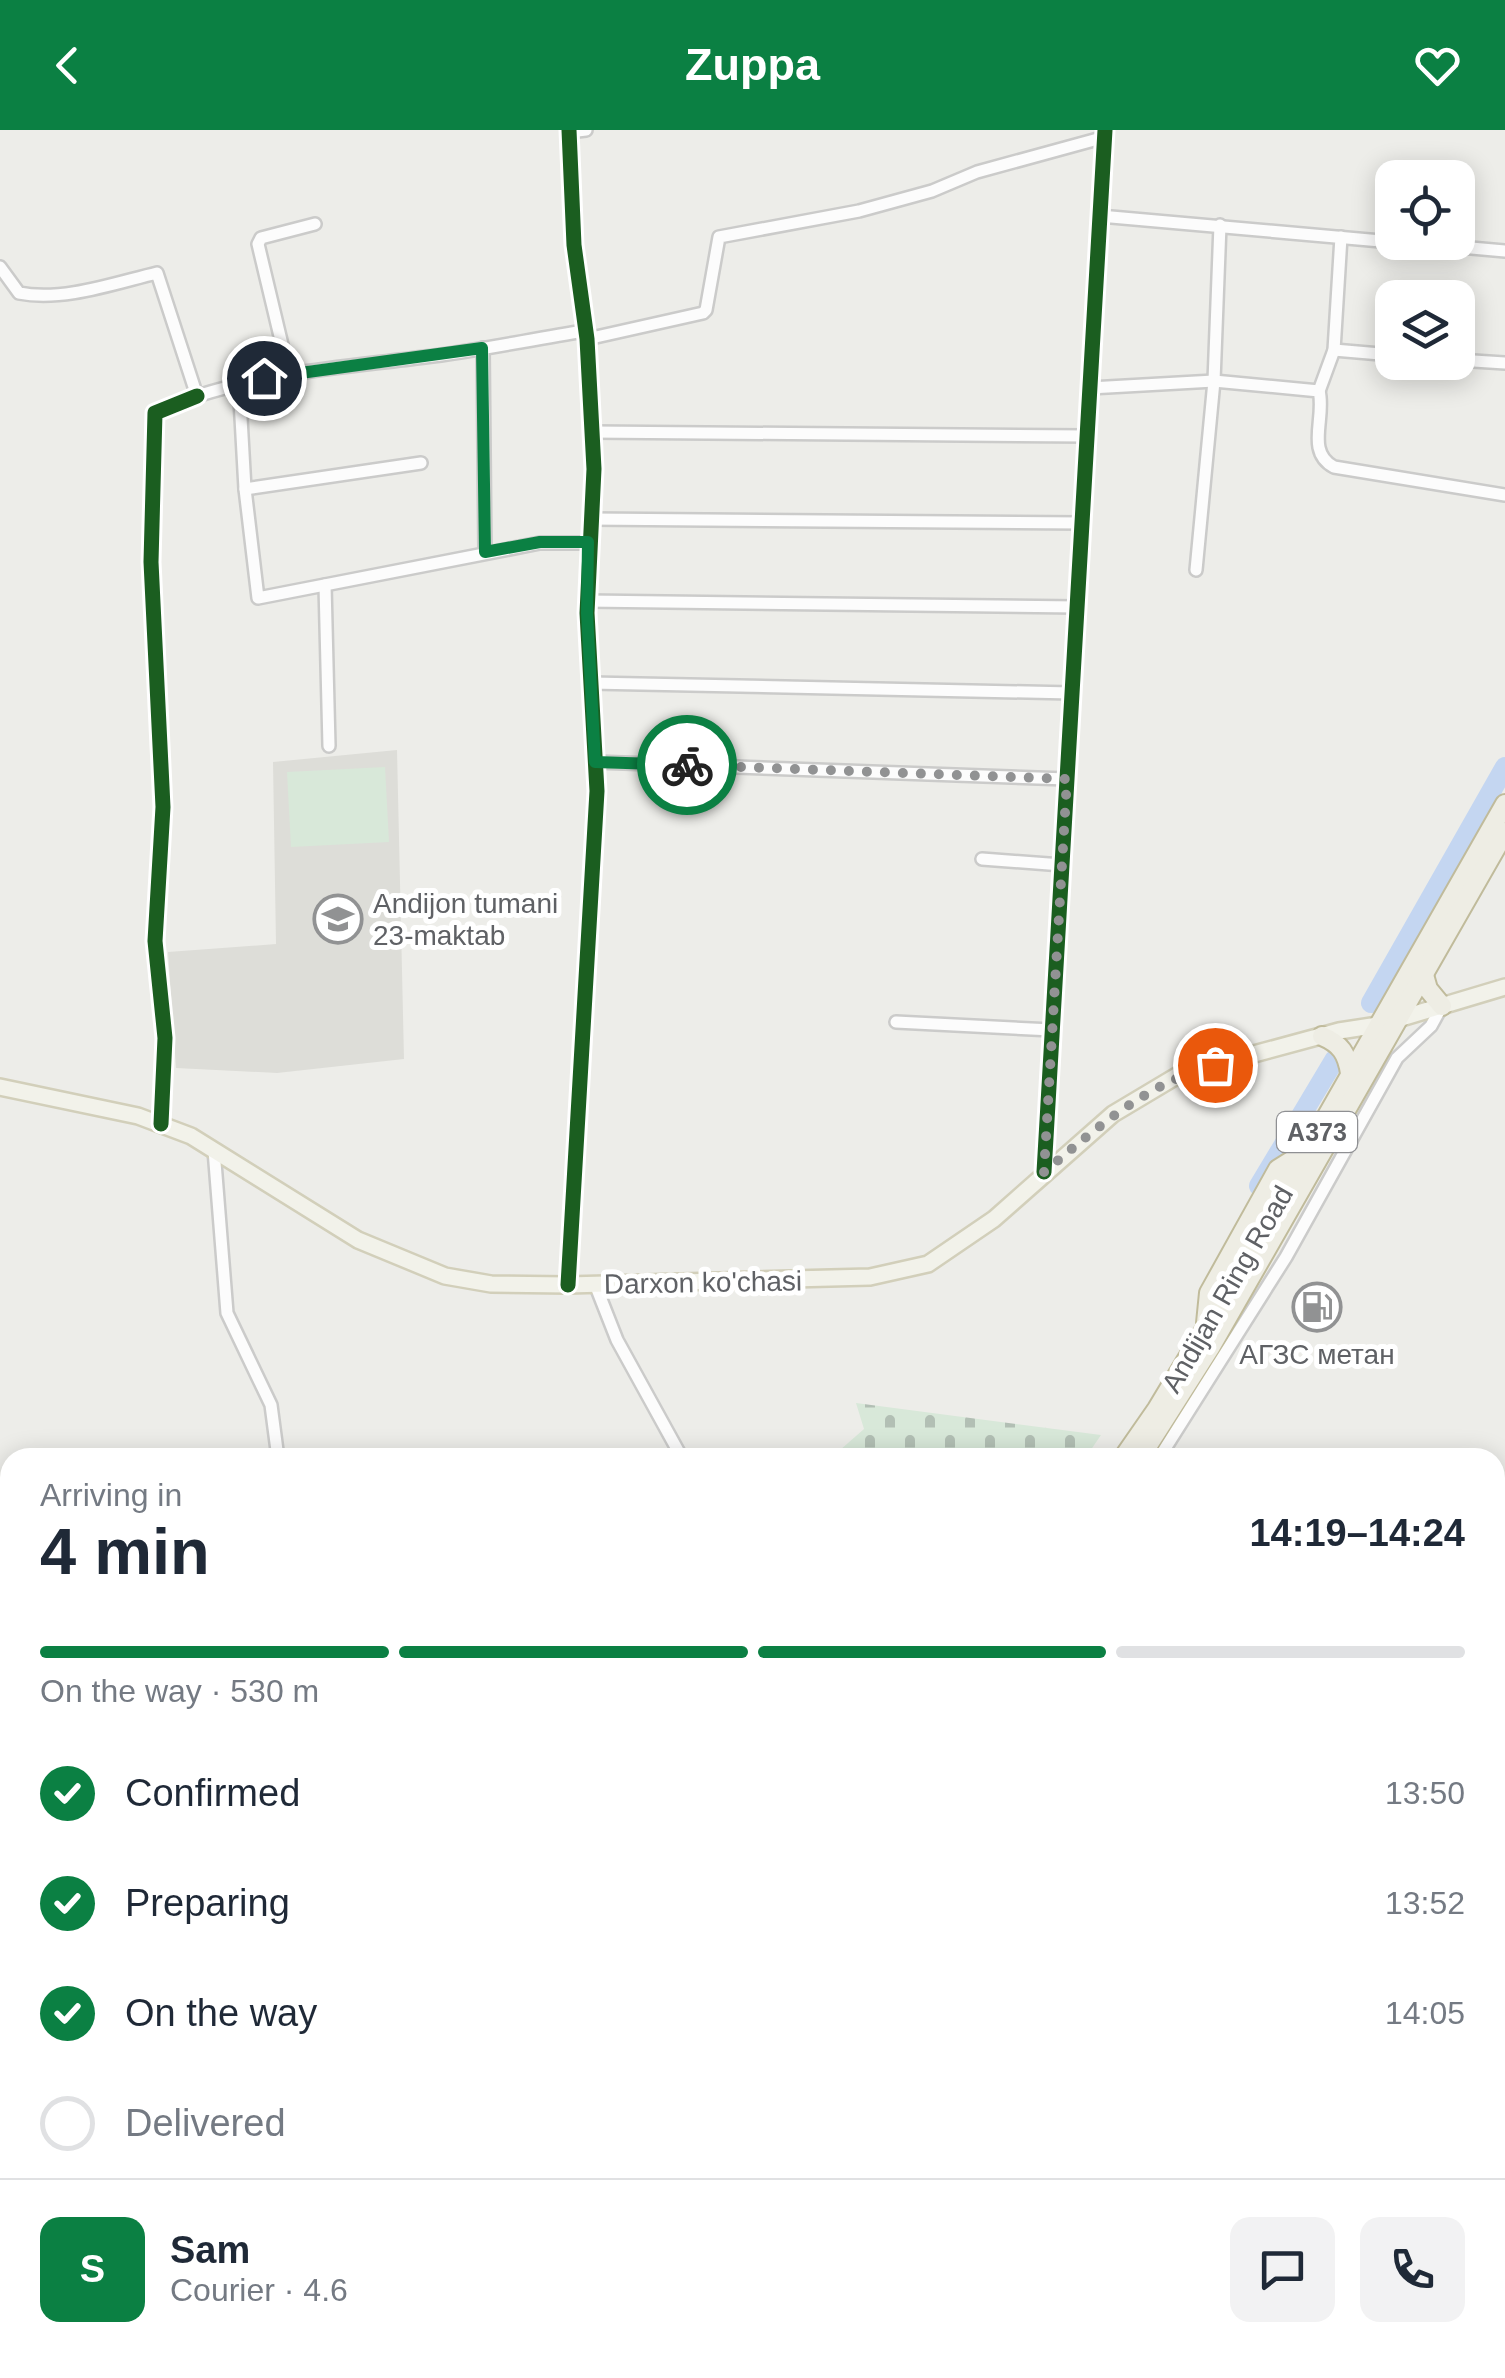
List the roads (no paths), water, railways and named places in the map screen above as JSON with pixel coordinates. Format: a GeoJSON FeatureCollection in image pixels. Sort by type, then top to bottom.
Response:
{"type":"FeatureCollection","features":[{"type":"Feature","properties":{"kind":"highway","name":"Andijan Ring Road"},"geometry":{"type":"LineString","coordinates":[[1130,1448],[1320,1157],[1350,1073],[1505,804]]}},
{"type":"Feature","properties":{"kind":"highway","name":"Andijan Ring Road"},"geometry":{"type":"LineString","coordinates":[[1147,1448],[1242,1310],[1320,1157],[1505,832]]}},
{"type":"Feature","properties":{"kind":"highway"},"geometry":{"type":"LineString","coordinates":[[1424,975],[1428,989],[1442,1006]]}},
{"type":"Feature","properties":{"kind":"highway"},"geometry":{"type":"LineString","coordinates":[[1322,1036],[1333,1040],[1347,1055],[1350,1073]]}},
{"type":"Feature","properties":{"kind":"main road","name":"Darxon ko'chasi"},"geometry":{"type":"LineString","coordinates":[[0,1087],[161,1124],[214,1150],[358,1240],[444,1276],[491,1284],[568,1285],[870,1278],[928,1264],[994,1219],[1112,1114],[1180,1074],[1378,1025],[1505,988]]}},
{"type":"Feature","properties":{"kind":"street"},"geometry":{"type":"LineString","coordinates":[[568,1285],[597,791],[587,601],[594,468],[586,335],[574,245],[569,131],[586,130]]}},
{"type":"Feature","properties":{"kind":"street"},"geometry":{"type":"LineString","coordinates":[[161,1124],[165,1038],[155,942],[163,807],[151,562],[154,413],[238,382],[586,335],[703,313],[719,237],[860,211],[1105,134],[1044,1172]]}},
{"type":"Feature","properties":{"kind":"street"},"geometry":{"type":"LineString","coordinates":[[1100,216],[1375,240]]}},
{"type":"Feature","properties":{"kind":"street"},"geometry":{"type":"LineString","coordinates":[[289,374],[258,244],[261,238],[315,224]]}},
{"type":"Feature","properties":{"kind":"street"},"geometry":{"type":"LineString","coordinates":[[1196,570],[1214,381],[1220,225]]}},
{"type":"Feature","properties":{"kind":"street"},"geometry":{"type":"LineString","coordinates":[[1340,237],[1334,350],[1319,391],[1318,452],[1324,462],[1334,467],[1505,494]]}},
{"type":"Feature","properties":{"kind":"street"},"geometry":{"type":"LineString","coordinates":[[1475,248],[1505,251]]}},
{"type":"Feature","properties":{"kind":"street"},"geometry":{"type":"LineString","coordinates":[[0,267],[19,293],[34,296],[158,274],[197,396]]}},
{"type":"Feature","properties":{"kind":"street"},"geometry":{"type":"LineString","coordinates":[[482,348],[485,552]]}},
{"type":"Feature","properties":{"kind":"street"},"geometry":{"type":"LineString","coordinates":[[1334,350],[1375,353]]}},
{"type":"Feature","properties":{"kind":"street"},"geometry":{"type":"LineString","coordinates":[[1475,361],[1505,364]]}},
{"type":"Feature","properties":{"kind":"street"},"geometry":{"type":"LineString","coordinates":[[1090,388],[1214,381],[1319,391]]}},
{"type":"Feature","properties":{"kind":"street"},"geometry":{"type":"LineString","coordinates":[[238,382],[244,489],[258,598],[540,542],[588,542]]}},
{"type":"Feature","properties":{"kind":"street"},"geometry":{"type":"LineString","coordinates":[[592,432],[1087,436]]}},
{"type":"Feature","properties":{"kind":"street"},"geometry":{"type":"LineString","coordinates":[[244,489],[421,463]]}},
{"type":"Feature","properties":{"kind":"street"},"geometry":{"type":"LineString","coordinates":[[590,519],[1082,524]]}},
{"type":"Feature","properties":{"kind":"street"},"geometry":{"type":"LineString","coordinates":[[326,585],[329,746]]}},
{"type":"Feature","properties":{"kind":"street"},"geometry":{"type":"LineString","coordinates":[[587,601],[1076,608]]}},
{"type":"Feature","properties":{"kind":"street"},"geometry":{"type":"LineString","coordinates":[[591,683],[1072,693]]}},
{"type":"Feature","properties":{"kind":"street"},"geometry":{"type":"LineString","coordinates":[[595,762],[1067,779]]}},
{"type":"Feature","properties":{"kind":"street"},"geometry":{"type":"LineString","coordinates":[[982,859],[1062,866]]}},
{"type":"Feature","properties":{"kind":"street"},"geometry":{"type":"LineString","coordinates":[[1320,1157],[1398,1058],[1430,1026],[1442,1006]]}},
{"type":"Feature","properties":{"kind":"street"},"geometry":{"type":"LineString","coordinates":[[896,1022],[1052,1030]]}},
{"type":"Feature","properties":{"kind":"street"},"geometry":{"type":"LineString","coordinates":[[214,1150],[227,1313],[270,1405],[276,1448]]}},
{"type":"Feature","properties":{"kind":"street"},"geometry":{"type":"LineString","coordinates":[[595,1284],[617,1340],[676,1448]]}},
{"type":"Feature","properties":{"kind":"street"},"geometry":{"type":"LineString","coordinates":[[1165,1448],[1242,1310]]}},
{"type":"Feature","properties":{"kind":"waterway"},"geometry":{"type":"LineString","coordinates":[[1371,1003],[1505,767]]}},
{"type":"Feature","properties":{"kind":"waterway"},"geometry":{"type":"LineString","coordinates":[[1259,1186],[1335,1059]]}},
{"type":"Feature","properties":{"kind":"place","name":"Andijon tumani 23-maktab"},"geometry":{"type":"Point","coordinates":[338,919]}},
{"type":"Feature","properties":{"kind":"place","name":"АГЗС метан"},"geometry":{"type":"Point","coordinates":[1317,1307]}}]}
